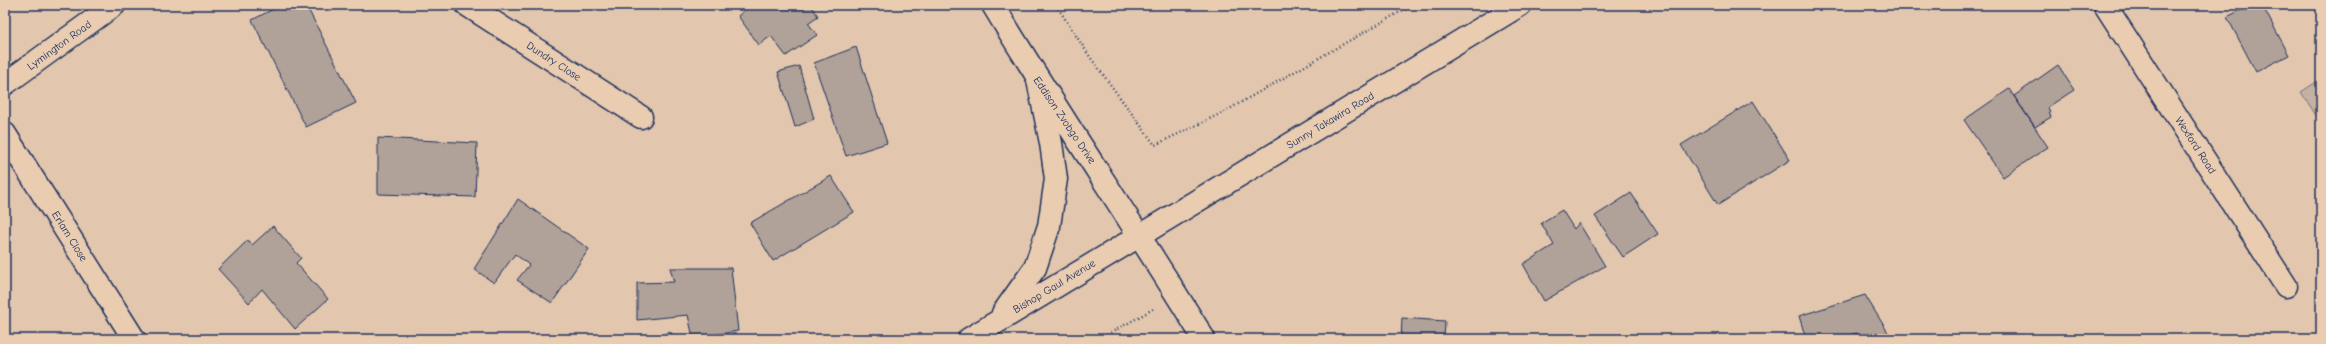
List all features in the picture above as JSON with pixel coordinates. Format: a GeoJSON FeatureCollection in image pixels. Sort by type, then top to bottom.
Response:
{"type":"FeatureCollection","features":[{"type":"Feature","properties":{"kind":"street","name":"Lymington Road"},"geometry":{"type":"LineString","coordinates":[[5,84],[114,5]]}},
{"type":"Feature","properties":{"kind":"street","name":"Dundry Close"},"geometry":{"type":"LineString","coordinates":[[467,5],[641,118]]}},
{"type":"Feature","properties":{"kind":"street","name":"Eddison Zvobgo Drive"},"geometry":{"type":"LineString","coordinates":[[993,5],[1038,80],[1140,235],[1204,339]]}},
{"type":"Feature","properties":{"kind":"street","name":"Sunny Takawira Road"},"geometry":{"type":"LineString","coordinates":[[1140,235],[1520,5]]}},
{"type":"Feature","properties":{"kind":"street","name":"Wexford Road"},"geometry":{"type":"LineString","coordinates":[[2105,5],[2286,286]]}},
{"type":"Feature","properties":{"kind":"street"},"geometry":{"type":"LineString","coordinates":[[999,319],[1035,268],[1049,226],[1056,179],[1038,80]]}},
{"type":"Feature","properties":{"kind":"street","name":"Erlam Close"},"geometry":{"type":"LineString","coordinates":[[5,134],[134,339]]}},
{"type":"Feature","properties":{"kind":"street","name":"Bishop Gaul Avenue"},"geometry":{"type":"LineString","coordinates":[[969,339],[999,319],[1140,235]]}},
{"type":"Feature","properties":{"kind":"path"},"geometry":{"type":"LineString","coordinates":[[1056,5],[1090,57],[1155,145],[1224,112],[1412,5]]}},
{"type":"Feature","properties":{"kind":"path"},"geometry":{"type":"LineString","coordinates":[[1100,339],[1177,294]]}},
{"type":"Feature","properties":{"kind":"shaded area"},"geometry":{"type":"Polygon","coordinates":[[[2321,79],[2321,123],[2301,92],[2321,79]]]}},
{"type":"Feature","properties":{"kind":"building"},"geometry":{"type":"Polygon","coordinates":[[[281,5],[306,5],[356,103],[306,127],[252,20],[281,5]]]}},
{"type":"Feature","properties":{"kind":"building"},"geometry":{"type":"Polygon","coordinates":[[[750,5],[811,5],[818,16],[808,23],[817,35],[786,56],[771,36],[759,45],[738,16],[750,5]]]}},
{"type":"Feature","properties":{"kind":"building"},"geometry":{"type":"Polygon","coordinates":[[[2251,5],[2262,5],[2289,55],[2256,72],[2227,17],[2251,5]]]}},
{"type":"Feature","properties":{"kind":"building"},"geometry":{"type":"Polygon","coordinates":[[[856,47],[887,143],[846,156],[814,63],[856,47]]]}},
{"type":"Feature","properties":{"kind":"building"},"geometry":{"type":"Polygon","coordinates":[[[2058,65],[2074,90],[2048,107],[2051,117],[2035,127],[2014,96],[2058,65]]]}},
{"type":"Feature","properties":{"kind":"building"},"geometry":{"type":"Polygon","coordinates":[[[799,66],[814,119],[795,127],[778,72],[799,66]]]}},
{"type":"Feature","properties":{"kind":"building"},"geometry":{"type":"Polygon","coordinates":[[[2009,89],[2048,147],[2003,177],[1964,120],[2009,89]]]}},
{"type":"Feature","properties":{"kind":"building"},"geometry":{"type":"Polygon","coordinates":[[[1753,101],[1790,160],[1718,205],[1681,145],[1753,101]]]}},
{"type":"Feature","properties":{"kind":"building"},"geometry":{"type":"Polygon","coordinates":[[[378,138],[477,143],[475,197],[378,194],[378,138]]]}},
{"type":"Feature","properties":{"kind":"building"},"geometry":{"type":"Polygon","coordinates":[[[831,176],[854,212],[773,261],[750,223],[831,176]]]}},
{"type":"Feature","properties":{"kind":"building"},"geometry":{"type":"Polygon","coordinates":[[[1631,193],[1658,234],[1623,257],[1595,216],[1631,193]]]}},
{"type":"Feature","properties":{"kind":"building"},"geometry":{"type":"Polygon","coordinates":[[[518,199],[589,249],[552,303],[517,280],[529,265],[515,254],[494,283],[474,269],[518,199]]]}},
{"type":"Feature","properties":{"kind":"building"},"geometry":{"type":"Polygon","coordinates":[[[1562,210],[1574,229],[1579,223],[1605,266],[1544,301],[1523,264],[1554,245],[1541,223],[1562,210]]]}},
{"type":"Feature","properties":{"kind":"building"},"geometry":{"type":"Polygon","coordinates":[[[273,226],[301,258],[296,263],[328,299],[295,329],[262,289],[249,303],[218,269],[248,240],[252,245],[273,226]]]}},
{"type":"Feature","properties":{"kind":"building"},"geometry":{"type":"Polygon","coordinates":[[[670,268],[731,268],[738,331],[693,338],[688,315],[637,320],[637,283],[674,282],[670,268]]]}},
{"type":"Feature","properties":{"kind":"building"},"geometry":{"type":"Polygon","coordinates":[[[1865,295],[1892,339],[1861,339],[1857,333],[1840,337],[1841,339],[1806,339],[1799,316],[1865,295]]]}},
{"type":"Feature","properties":{"kind":"building"},"geometry":{"type":"Polygon","coordinates":[[[1402,318],[1445,321],[1444,339],[1401,339],[1402,318]]]}},
{"type":"Feature","properties":{"kind":"building"},"geometry":{"type":"Polygon","coordinates":[[[670,331],[675,339],[655,339],[670,331]]]}},
{"type":"Feature","properties":{"kind":"building"},"geometry":{"type":"Polygon","coordinates":[[[553,333],[574,339],[552,339],[553,333]]]}}]}
